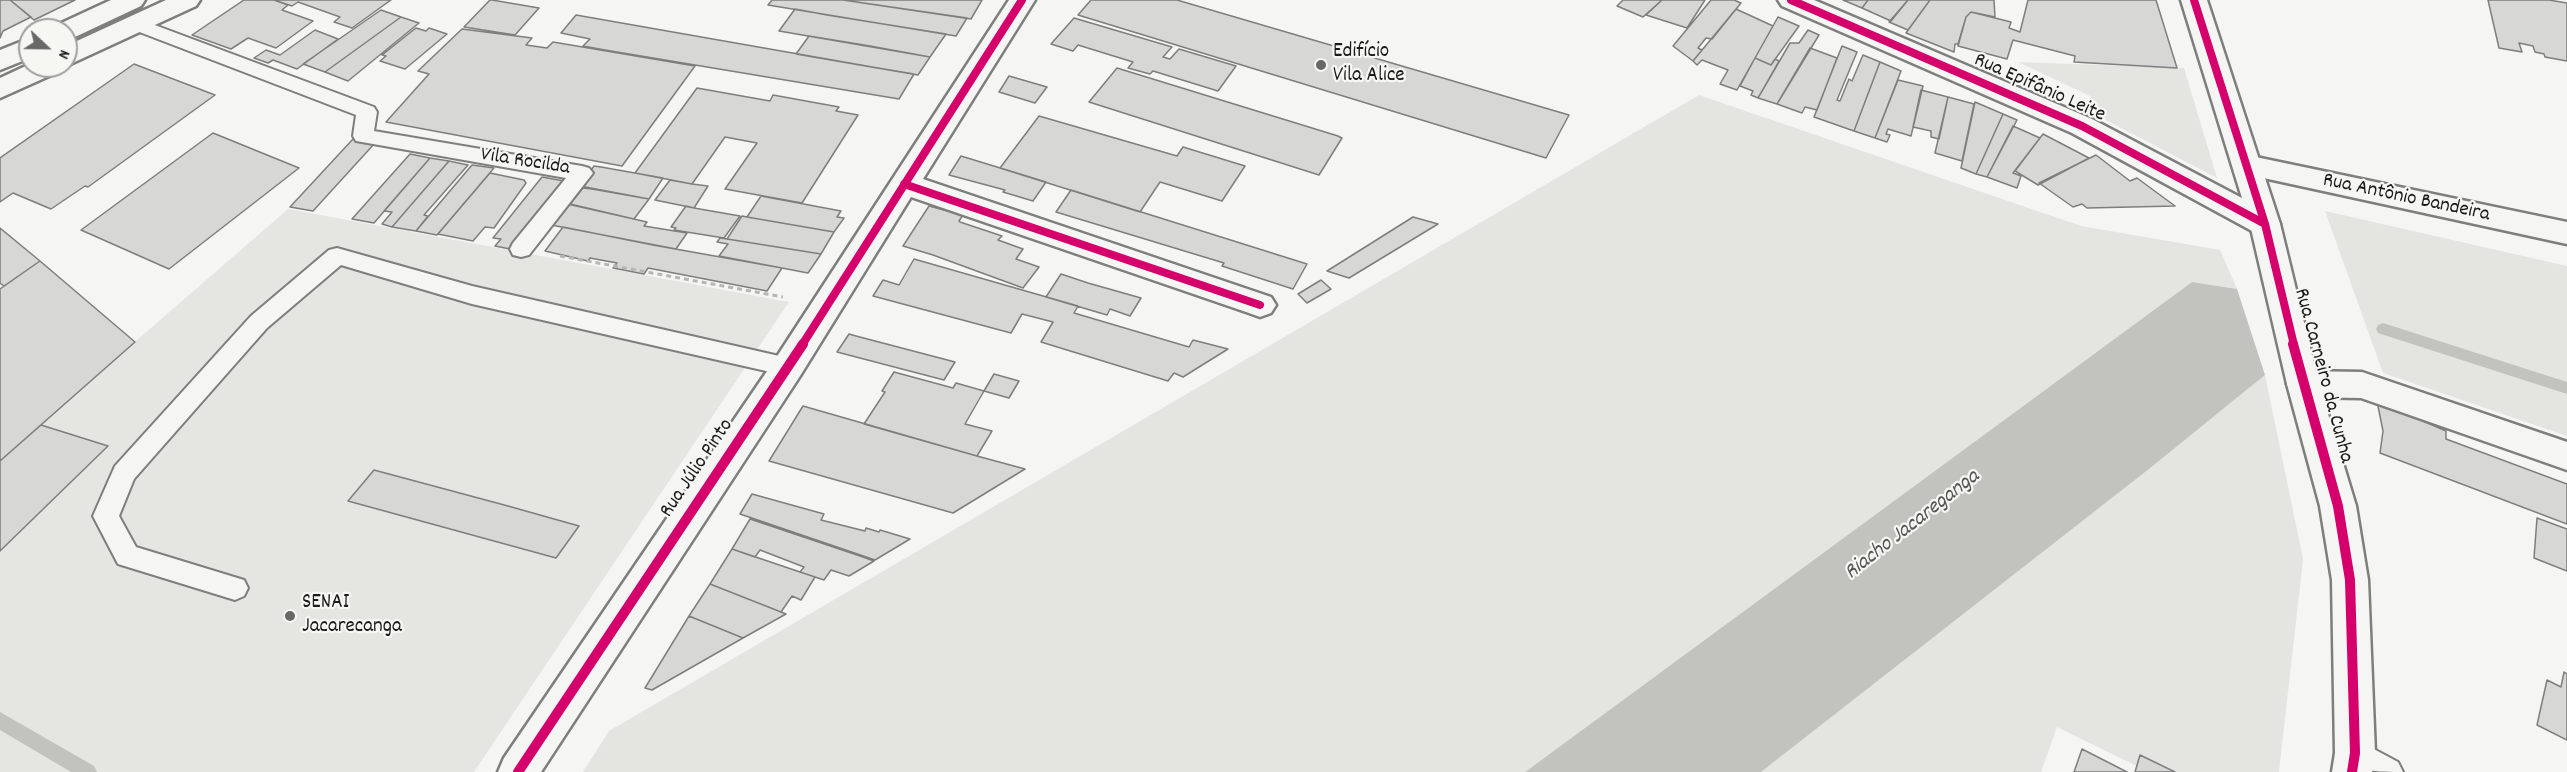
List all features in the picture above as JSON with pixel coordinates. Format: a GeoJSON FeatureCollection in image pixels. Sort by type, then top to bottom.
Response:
{"type":"FeatureCollection","features":[{"type":"Feature","properties":{"kind":"street"},"geometry":{"type":"LineString","coordinates":[[78,28],[187,0]]}},
{"type":"Feature","properties":{"kind":"street","name":"Rua Júlio Pinto"},"geometry":{"type":"LineString","coordinates":[[518,772],[788,367],[916,188],[1022,0]]}},
{"type":"Feature","properties":{"kind":"street","name":"Rua Epifânio Leite"},"geometry":{"type":"LineString","coordinates":[[1791,0],[2082,126],[2265,224]]}},
{"type":"Feature","properties":{"kind":"street","name":"Rua Carneiro da Cunha"},"geometry":{"type":"LineString","coordinates":[[2194,0],[2265,224],[2303,384],[2338,506],[2350,580],[2353,763]]}},
{"type":"Feature","properties":{"kind":"street"},"geometry":{"type":"LineString","coordinates":[[78,49],[134,12]]}},
{"type":"Feature","properties":{"kind":"street"},"geometry":{"type":"LineString","coordinates":[[0,61],[18,53]]}},
{"type":"Feature","properties":{"kind":"street"},"geometry":{"type":"LineString","coordinates":[[0,89],[23,78]]}},
{"type":"Feature","properties":{"kind":"street","name":"Rua Antônio Bandeira"},"geometry":{"type":"LineString","coordinates":[[2246,165],[2567,233]]}},
{"type":"Feature","properties":{"kind":"street"},"geometry":{"type":"LineString","coordinates":[[916,188],[1260,305]]}},
{"type":"Feature","properties":{"kind":"street"},"geometry":{"type":"LineString","coordinates":[[2303,384],[2362,385],[2567,456]]}},
{"type":"Feature","properties":{"kind":"lane","name":"Vila Rocilda"},"geometry":{"type":"LineString","coordinates":[[134,12],[367,112],[363,136],[582,172],[521,249]]}},
{"type":"Feature","properties":{"kind":"lane"},"geometry":{"type":"LineString","coordinates":[[235,588],[127,556],[106,516],[124,473],[191,397],[259,322],[337,256],[472,295],[788,367]]}},
{"type":"Feature","properties":{"kind":"lane"},"geometry":{"type":"LineString","coordinates":[[2353,763],[2388,772]]}},
{"type":"Feature","properties":{"kind":"path"},"geometry":{"type":"LineString","coordinates":[[521,249],[788,298]]}},
{"type":"Feature","properties":{"kind":"shaded area"},"geometry":{"type":"Polygon","coordinates":[[[2018,62],[2184,68],[2217,178],[2106,120],[2090,96],[2018,62]]]}},
{"type":"Feature","properties":{"kind":"shaded area"},"geometry":{"type":"Polygon","coordinates":[[[1699,95],[2081,226],[2220,250],[2237,289],[2192,282],[1525,772],[583,772],[609,731],[1699,95]]]}},
{"type":"Feature","properties":{"kind":"shaded area","name":"SENAI Jacarecanga"},"geometry":{"type":"Polygon","coordinates":[[[288,209],[789,302],[474,772],[0,772],[0,459],[288,209]]]}},
{"type":"Feature","properties":{"kind":"shaded area"},"geometry":{"type":"Polygon","coordinates":[[[2325,211],[2567,266],[2567,436],[2383,373],[2325,211]]]}},
{"type":"Feature","properties":{"kind":"shaded area"},"geometry":{"type":"Polygon","coordinates":[[[2265,375],[2303,559],[2279,772],[2149,772],[2057,727],[2041,772],[1761,772],[2149,469],[2265,375]]]}},
{"type":"Feature","properties":{"kind":"water"},"geometry":{"type":"Polygon","coordinates":[[[2192,282],[2237,289],[2265,375],[2149,469],[1761,772],[1525,772],[2192,282]]]}},
{"type":"Feature","properties":{"kind":"building"},"geometry":{"type":"Polygon","coordinates":[[[0,0],[10,0],[31,17],[18,18],[18,24],[3,31],[0,38],[0,0]]]}},
{"type":"Feature","properties":{"kind":"building"},"geometry":{"type":"Polygon","coordinates":[[[10,0],[75,0],[38,18],[32,18],[10,0]]]}},
{"type":"Feature","properties":{"kind":"building"},"geometry":{"type":"Polygon","coordinates":[[[244,0],[274,0],[288,5],[282,10],[313,21],[276,48],[248,38],[231,49],[192,35],[244,0]]]}},
{"type":"Feature","properties":{"kind":"building"},"geometry":{"type":"Polygon","coordinates":[[[274,0],[391,0],[352,28],[334,22],[340,17],[298,2],[292,6],[274,0]]]}},
{"type":"Feature","properties":{"kind":"building"},"geometry":{"type":"Polygon","coordinates":[[[490,0],[539,8],[515,35],[464,27],[490,0]]]}},
{"type":"Feature","properties":{"kind":"building"},"geometry":{"type":"Polygon","coordinates":[[[772,0],[843,0],[967,18],[956,36],[768,5],[772,0]]]}},
{"type":"Feature","properties":{"kind":"building"},"geometry":{"type":"Polygon","coordinates":[[[843,0],[982,0],[971,19],[843,0]]]}},
{"type":"Feature","properties":{"kind":"building","name":"Edifício Vila Alice"},"geometry":{"type":"Polygon","coordinates":[[[1091,0],[1177,0],[1569,115],[1546,158],[1078,15],[1091,0]]]}},
{"type":"Feature","properties":{"kind":"building"},"geometry":{"type":"Polygon","coordinates":[[[1623,0],[1662,0],[1643,17],[1617,6],[1623,0]]]}},
{"type":"Feature","properties":{"kind":"building"},"geometry":{"type":"Polygon","coordinates":[[[1662,0],[1705,0],[1687,28],[1646,15],[1662,0]]]}},
{"type":"Feature","properties":{"kind":"building"},"geometry":{"type":"Polygon","coordinates":[[[1711,0],[1734,0],[1741,3],[1712,39],[1706,38],[1698,48],[1702,50],[1693,61],[1673,46],[1711,0]]]}},
{"type":"Feature","properties":{"kind":"building"},"geometry":{"type":"Polygon","coordinates":[[[1843,0],[1868,0],[1862,8],[1843,0]]]}},
{"type":"Feature","properties":{"kind":"building"},"geometry":{"type":"Polygon","coordinates":[[[1868,0],[1908,0],[1891,21],[1862,8],[1868,0]]]}},
{"type":"Feature","properties":{"kind":"building"},"geometry":{"type":"Polygon","coordinates":[[[1908,0],[1930,0],[1908,30],[1889,22],[1908,0]]]}},
{"type":"Feature","properties":{"kind":"building"},"geometry":{"type":"Polygon","coordinates":[[[1930,0],[1994,0],[1995,17],[1971,12],[1966,17],[1954,52],[1906,33],[1930,0]]]}},
{"type":"Feature","properties":{"kind":"building"},"geometry":{"type":"Polygon","coordinates":[[[2028,0],[2156,0],[2177,68],[2074,62],[2075,56],[2013,40],[2007,59],[1958,46],[1966,17],[1971,12],[2011,22],[2009,28],[2020,32],[2028,0]]]}},
{"type":"Feature","properties":{"kind":"building"},"geometry":{"type":"Polygon","coordinates":[[[2488,0],[2549,0],[2567,3],[2567,61],[2545,57],[2544,54],[2535,52],[2533,46],[2519,43],[2522,52],[2499,48],[2488,0]]]}},
{"type":"Feature","properties":{"kind":"building"},"geometry":{"type":"Polygon","coordinates":[[[795,9],[946,34],[930,57],[779,31],[795,9]]]}},
{"type":"Feature","properties":{"kind":"building"},"geometry":{"type":"Polygon","coordinates":[[[1736,9],[1773,26],[1737,90],[1720,84],[1728,70],[1702,60],[1697,65],[1693,61],[1736,9]]]}},
{"type":"Feature","properties":{"kind":"building"},"geometry":{"type":"Polygon","coordinates":[[[381,10],[401,17],[325,72],[303,64],[381,10]]]}},
{"type":"Feature","properties":{"kind":"building"},"geometry":{"type":"Polygon","coordinates":[[[576,15],[914,74],[899,99],[605,50],[583,46],[590,39],[561,33],[576,15]]]}},
{"type":"Feature","properties":{"kind":"building"},"geometry":{"type":"Polygon","coordinates":[[[401,17],[419,23],[348,81],[325,72],[401,17]]]}},
{"type":"Feature","properties":{"kind":"building"},"geometry":{"type":"Polygon","coordinates":[[[1778,17],[1799,26],[1771,65],[1755,58],[1778,17]]]}},
{"type":"Feature","properties":{"kind":"building"},"geometry":{"type":"Polygon","coordinates":[[[1074,18],[1172,47],[1163,57],[1170,59],[1179,49],[1236,66],[1218,91],[1153,71],[1150,74],[1128,68],[1133,62],[1078,45],[1073,51],[1051,44],[1074,18]]]}},
{"type":"Feature","properties":{"kind":"building"},"geometry":{"type":"Polygon","coordinates":[[[416,28],[426,31],[429,28],[447,34],[405,69],[380,61],[386,56],[382,55],[416,28]]]}},
{"type":"Feature","properties":{"kind":"building"},"geometry":{"type":"Polygon","coordinates":[[[462,29],[532,38],[526,45],[547,48],[553,42],[695,66],[622,166],[386,122],[429,74],[418,71],[462,29]]]}},
{"type":"Feature","properties":{"kind":"building"},"geometry":{"type":"Polygon","coordinates":[[[315,30],[338,39],[297,69],[273,60],[268,63],[254,58],[266,50],[280,55],[315,30]]]}},
{"type":"Feature","properties":{"kind":"building"},"geometry":{"type":"Polygon","coordinates":[[[1808,30],[1819,35],[1777,104],[1758,98],[1790,43],[1799,43],[1808,30]]]}},
{"type":"Feature","properties":{"kind":"building"},"geometry":{"type":"Polygon","coordinates":[[[809,36],[930,57],[918,75],[796,54],[809,36]]]}},
{"type":"Feature","properties":{"kind":"building"},"geometry":{"type":"Polygon","coordinates":[[[1842,46],[1857,52],[1837,100],[1840,101],[1849,79],[1852,81],[1863,55],[1880,62],[1854,131],[1814,117],[1842,46]]]}},
{"type":"Feature","properties":{"kind":"building"},"geometry":{"type":"Polygon","coordinates":[[[1810,48],[1837,58],[1817,110],[1805,107],[1802,113],[1777,104],[1810,48]]]}},
{"type":"Feature","properties":{"kind":"building"},"geometry":{"type":"Polygon","coordinates":[[[1755,58],[1771,65],[1775,59],[1779,61],[1758,98],[1751,95],[1753,91],[1740,86],[1755,58]]]}},
{"type":"Feature","properties":{"kind":"building"},"geometry":{"type":"Polygon","coordinates":[[[1880,62],[1901,71],[1875,138],[1854,131],[1880,62]]]}},
{"type":"Feature","properties":{"kind":"building"},"geometry":{"type":"Polygon","coordinates":[[[134,64],[215,95],[88,187],[85,186],[51,209],[13,193],[0,202],[0,158],[134,64]]]}},
{"type":"Feature","properties":{"kind":"building"},"geometry":{"type":"Polygon","coordinates":[[[1117,68],[1342,138],[1319,175],[1089,102],[1117,68]]]}},
{"type":"Feature","properties":{"kind":"building"},"geometry":{"type":"Polygon","coordinates":[[[1009,76],[1047,87],[1035,103],[999,92],[1009,76]]]}},
{"type":"Feature","properties":{"kind":"building"},"geometry":{"type":"Polygon","coordinates":[[[1898,80],[1923,86],[1911,136],[1888,129],[1886,134],[1890,135],[1887,142],[1875,138],[1898,80]]]}},
{"type":"Feature","properties":{"kind":"building"},"geometry":{"type":"Polygon","coordinates":[[[697,88],[770,101],[773,95],[839,107],[836,111],[858,115],[802,203],[725,189],[757,143],[725,137],[692,184],[635,173],[697,88]]]}},
{"type":"Feature","properties":{"kind":"building"},"geometry":{"type":"Polygon","coordinates":[[[1921,90],[1948,97],[1939,139],[1931,137],[1931,131],[1913,127],[1921,90]]]}},
{"type":"Feature","properties":{"kind":"building"},"geometry":{"type":"Polygon","coordinates":[[[1948,97],[1974,104],[1962,161],[1935,153],[1948,97]]]}},
{"type":"Feature","properties":{"kind":"building"},"geometry":{"type":"Polygon","coordinates":[[[1975,102],[2003,114],[1976,174],[1961,168],[1975,102]]]}},
{"type":"Feature","properties":{"kind":"building"},"geometry":{"type":"Polygon","coordinates":[[[2003,114],[2017,120],[1987,177],[1976,174],[2003,114]]]}},
{"type":"Feature","properties":{"kind":"building"},"geometry":{"type":"Polygon","coordinates":[[[1039,116],[1177,156],[1183,147],[1245,166],[1222,201],[1160,182],[1140,212],[1000,168],[1039,116]]]}},
{"type":"Feature","properties":{"kind":"building"},"geometry":{"type":"Polygon","coordinates":[[[2013,126],[2040,138],[2013,173],[2021,176],[2017,188],[1987,177],[2013,126]]]}},
{"type":"Feature","properties":{"kind":"building"},"geometry":{"type":"Polygon","coordinates":[[[213,133],[299,168],[169,269],[81,230],[213,133]]]}},
{"type":"Feature","properties":{"kind":"building"},"geometry":{"type":"Polygon","coordinates":[[[2043,134],[2089,158],[2038,185],[2015,171],[2043,134]]]}},
{"type":"Feature","properties":{"kind":"building"},"geometry":{"type":"Polygon","coordinates":[[[353,139],[375,143],[313,211],[290,207],[353,139]]]}},
{"type":"Feature","properties":{"kind":"building"},"geometry":{"type":"Polygon","coordinates":[[[410,154],[430,158],[374,223],[352,219],[410,154]]]}},
{"type":"Feature","properties":{"kind":"building"},"geometry":{"type":"Polygon","coordinates":[[[2096,155],[2130,181],[2137,178],[2175,206],[2087,208],[2082,204],[2073,207],[2039,183],[2096,155]]]}},
{"type":"Feature","properties":{"kind":"building"},"geometry":{"type":"Polygon","coordinates":[[[961,156],[1046,182],[1033,201],[1003,192],[1005,190],[949,175],[961,156]]]}},
{"type":"Feature","properties":{"kind":"building"},"geometry":{"type":"Polygon","coordinates":[[[430,158],[449,161],[392,227],[382,224],[392,212],[384,211],[430,158]]]}},
{"type":"Feature","properties":{"kind":"building"},"geometry":{"type":"Polygon","coordinates":[[[449,161],[468,165],[424,215],[428,216],[416,231],[392,227],[449,161]]]}},
{"type":"Feature","properties":{"kind":"building"},"geometry":{"type":"Polygon","coordinates":[[[472,165],[494,168],[437,235],[416,231],[472,165]]]}},
{"type":"Feature","properties":{"kind":"building"},"geometry":{"type":"Polygon","coordinates":[[[594,166],[663,178],[649,199],[580,186],[594,166]]]}},
{"type":"Feature","properties":{"kind":"building"},"geometry":{"type":"Polygon","coordinates":[[[490,173],[524,180],[526,183],[494,228],[485,227],[473,241],[438,234],[490,173]]]}},
{"type":"Feature","properties":{"kind":"building"},"geometry":{"type":"Polygon","coordinates":[[[542,177],[564,181],[510,249],[495,246],[501,239],[493,238],[542,177]]]}},
{"type":"Feature","properties":{"kind":"building"},"geometry":{"type":"Polygon","coordinates":[[[670,180],[708,186],[694,208],[655,200],[670,180]]]}},
{"type":"Feature","properties":{"kind":"building"},"geometry":{"type":"Polygon","coordinates":[[[583,188],[649,199],[634,219],[570,204],[583,188]]]}},
{"type":"Feature","properties":{"kind":"building"},"geometry":{"type":"Polygon","coordinates":[[[1071,190],[1307,264],[1293,289],[1222,266],[1224,263],[1056,212],[1071,190]]]}},
{"type":"Feature","properties":{"kind":"building"},"geometry":{"type":"Polygon","coordinates":[[[761,196],[841,211],[837,217],[844,218],[834,232],[747,217],[761,196]]]}},
{"type":"Feature","properties":{"kind":"building"},"geometry":{"type":"Polygon","coordinates":[[[563,203],[647,222],[644,226],[687,233],[676,249],[546,224],[563,203]]]}},
{"type":"Feature","properties":{"kind":"building"},"geometry":{"type":"Polygon","coordinates":[[[686,206],[740,216],[724,238],[674,230],[676,228],[671,227],[686,206]]]}},
{"type":"Feature","properties":{"kind":"building"},"geometry":{"type":"Polygon","coordinates":[[[929,206],[963,215],[960,222],[1002,236],[998,240],[1023,249],[1016,259],[1039,267],[1023,288],[903,246],[929,206]]]}},
{"type":"Feature","properties":{"kind":"building"},"geometry":{"type":"Polygon","coordinates":[[[742,216],[834,232],[821,254],[727,239],[742,216]]]}},
{"type":"Feature","properties":{"kind":"building"},"geometry":{"type":"Polygon","coordinates":[[[1413,217],[1438,224],[1349,278],[1327,271],[1413,217]]]}},
{"type":"Feature","properties":{"kind":"building"},"geometry":{"type":"Polygon","coordinates":[[[563,227],[782,268],[767,291],[648,268],[644,274],[613,268],[617,263],[590,258],[588,261],[545,251],[563,227]]]}},
{"type":"Feature","properties":{"kind":"building"},"geometry":{"type":"Polygon","coordinates":[[[0,228],[40,261],[4,286],[0,283],[0,228]]]}},
{"type":"Feature","properties":{"kind":"building"},"geometry":{"type":"Polygon","coordinates":[[[720,238],[821,254],[808,273],[719,256],[728,244],[717,242],[720,238]]]}},
{"type":"Feature","properties":{"kind":"building"},"geometry":{"type":"Polygon","coordinates":[[[914,259],[1078,306],[1074,313],[1189,347],[1193,340],[1228,349],[1183,377],[1174,373],[1168,381],[1041,342],[1053,322],[1022,314],[1011,333],[873,296],[883,280],[899,285],[914,259]]]}},
{"type":"Feature","properties":{"kind":"building"},"geometry":{"type":"Polygon","coordinates":[[[40,261],[135,342],[0,461],[0,289],[40,261]]]}},
{"type":"Feature","properties":{"kind":"building"},"geometry":{"type":"Polygon","coordinates":[[[1061,274],[1141,298],[1130,316],[1110,309],[1107,315],[1046,297],[1061,274]]]}},
{"type":"Feature","properties":{"kind":"building"},"geometry":{"type":"Polygon","coordinates":[[[1321,280],[1331,289],[1307,303],[1298,294],[1321,280]]]}},
{"type":"Feature","properties":{"kind":"building"},"geometry":{"type":"Polygon","coordinates":[[[849,334],[955,362],[944,380],[837,352],[849,334]]]}},
{"type":"Feature","properties":{"kind":"building"},"geometry":{"type":"Polygon","coordinates":[[[894,372],[953,388],[956,383],[984,391],[965,424],[992,431],[977,456],[864,424],[885,392],[882,391],[894,372]]]}},
{"type":"Feature","properties":{"kind":"building"},"geometry":{"type":"Polygon","coordinates":[[[994,374],[1019,381],[1009,398],[984,391],[994,374]]]}},
{"type":"Feature","properties":{"kind":"building"},"geometry":{"type":"Polygon","coordinates":[[[2377,401],[2446,431],[2446,439],[2567,484],[2567,524],[2380,453],[2383,431],[2377,401]]]}},
{"type":"Feature","properties":{"kind":"building"},"geometry":{"type":"Polygon","coordinates":[[[803,406],[1025,469],[953,513],[769,461],[803,406]]]}},
{"type":"Feature","properties":{"kind":"building"},"geometry":{"type":"Polygon","coordinates":[[[41,425],[108,446],[0,551],[0,461],[41,425]]]}},
{"type":"Feature","properties":{"kind":"building"},"geometry":{"type":"Polygon","coordinates":[[[374,470],[579,526],[556,558],[348,501],[374,470]]]}},
{"type":"Feature","properties":{"kind":"building"},"geometry":{"type":"Polygon","coordinates":[[[752,494],[824,514],[821,520],[865,531],[866,528],[879,532],[880,530],[910,539],[875,560],[740,514],[752,494]]]}},
{"type":"Feature","properties":{"kind":"building"},"geometry":{"type":"Polygon","coordinates":[[[2537,518],[2567,529],[2567,571],[2534,558],[2537,518]]]}},
{"type":"Feature","properties":{"kind":"building"},"geometry":{"type":"Polygon","coordinates":[[[750,519],[874,561],[849,576],[831,570],[824,580],[800,572],[804,567],[760,550],[755,557],[732,549],[750,519]]]}},
{"type":"Feature","properties":{"kind":"building"},"geometry":{"type":"Polygon","coordinates":[[[732,549],[815,577],[801,600],[792,596],[781,612],[710,584],[732,549]]]}},
{"type":"Feature","properties":{"kind":"building"},"geometry":{"type":"Polygon","coordinates":[[[710,584],[786,614],[743,638],[689,616],[710,584]]]}},
{"type":"Feature","properties":{"kind":"building"},"geometry":{"type":"Polygon","coordinates":[[[689,616],[743,638],[652,690],[645,688],[689,616]]]}},
{"type":"Feature","properties":{"kind":"building"},"geometry":{"type":"Polygon","coordinates":[[[2564,672],[2567,674],[2567,740],[2537,725],[2547,680],[2561,687],[2564,672]]]}},
{"type":"Feature","properties":{"kind":"building"},"geometry":{"type":"Polygon","coordinates":[[[2082,749],[2127,772],[2074,772],[2082,749]]]}},
{"type":"Feature","properties":{"kind":"building"},"geometry":{"type":"Polygon","coordinates":[[[2140,755],[2175,772],[2135,772],[2140,755]]]}},
{"type":"Feature","properties":{"kind":"waterway","name":"Riacho Jacareganga"},"geometry":{"type":"LineString","coordinates":[[2383,329],[2567,388]]}},
{"type":"Feature","properties":{"kind":"waterway","name":"Riacho Jacareganga"},"geometry":{"type":"LineString","coordinates":[[0,720],[88,772]]}},
{"type":"Feature","properties":{"kind":"cycle path"},"geometry":{"type":"LineString","coordinates":[[518,772],[788,367],[1022,0]]}},
{"type":"Feature","properties":{"kind":"cycle path"},"geometry":{"type":"LineString","coordinates":[[1791,0],[2082,126],[2265,224]]}},
{"type":"Feature","properties":{"kind":"cycle path"},"geometry":{"type":"LineString","coordinates":[[2194,0],[2265,224],[2303,384],[2338,506],[2350,580],[2355,753],[2352,772]]}},
{"type":"Feature","properties":{"kind":"cycle path"},"geometry":{"type":"LineString","coordinates":[[904,184],[1260,305]]}},
{"type":"Feature","properties":{"kind":"place","name":"Edifício Vila Alice"},"geometry":{"type":"Point","coordinates":[1321,65]}},
{"type":"Feature","properties":{"kind":"place","name":"SENAI Jacarecanga"},"geometry":{"type":"Point","coordinates":[290,616]}}]}
